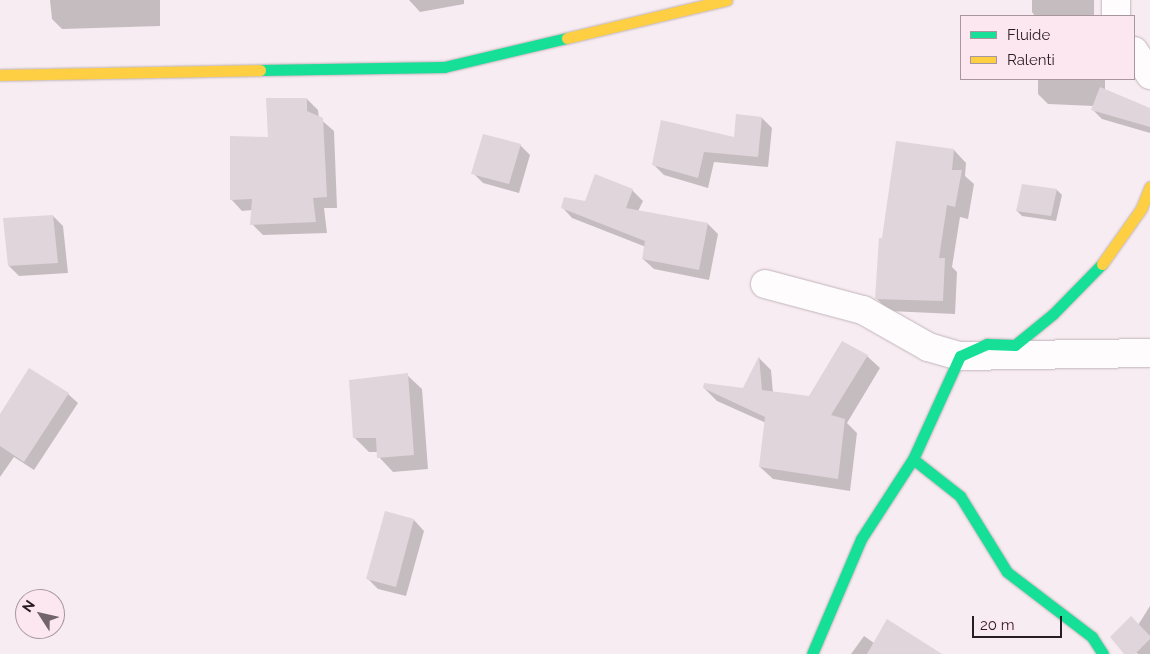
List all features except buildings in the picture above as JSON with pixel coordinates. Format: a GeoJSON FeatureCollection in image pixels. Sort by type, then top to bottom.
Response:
{"type":"FeatureCollection","features":[{"type":"Feature","properties":{"kind":"street"},"geometry":{"type":"LineString","coordinates":[[0,75],[444,67],[727,0]]}},
{"type":"Feature","properties":{"kind":"street"},"geometry":{"type":"LineString","coordinates":[[1116,0],[1116,15]]}},
{"type":"Feature","properties":{"kind":"street"},"geometry":{"type":"LineString","coordinates":[[1135,52],[1150,75]]}},
{"type":"Feature","properties":{"kind":"street"},"geometry":{"type":"LineString","coordinates":[[812,654],[862,540],[913,459],[960,356],[987,344],[1015,344],[1054,314],[1097,271],[1141,209],[1150,187]]}},
{"type":"Feature","properties":{"kind":"street"},"geometry":{"type":"LineString","coordinates":[[765,284],[863,310],[928,347],[960,356],[1150,352]]}},
{"type":"Feature","properties":{"kind":"street"},"geometry":{"type":"LineString","coordinates":[[913,459],[960,496],[1007,572],[1092,637],[1104,654]]}},
{"type":"Feature","properties":{"kind":"traffic: fast"},"geometry":{"type":"LineString","coordinates":[[260,70],[444,67],[567,38]]}},
{"type":"Feature","properties":{"kind":"traffic: fast"},"geometry":{"type":"LineString","coordinates":[[812,654],[861,539],[913,459],[960,356],[987,344],[1015,345],[1053,314],[1102,264]]}},
{"type":"Feature","properties":{"kind":"traffic: fast"},"geometry":{"type":"LineString","coordinates":[[913,459],[960,496],[1007,572],[1092,637],[1103,654]]}},
{"type":"Feature","properties":{"kind":"traffic: slow"},"geometry":{"type":"LineString","coordinates":[[567,38],[727,0]]}},
{"type":"Feature","properties":{"kind":"traffic: slow"},"geometry":{"type":"LineString","coordinates":[[0,75],[260,70]]}},
{"type":"Feature","properties":{"kind":"traffic: slow"},"geometry":{"type":"LineString","coordinates":[[1102,264],[1141,209],[1150,187]]}}]}
